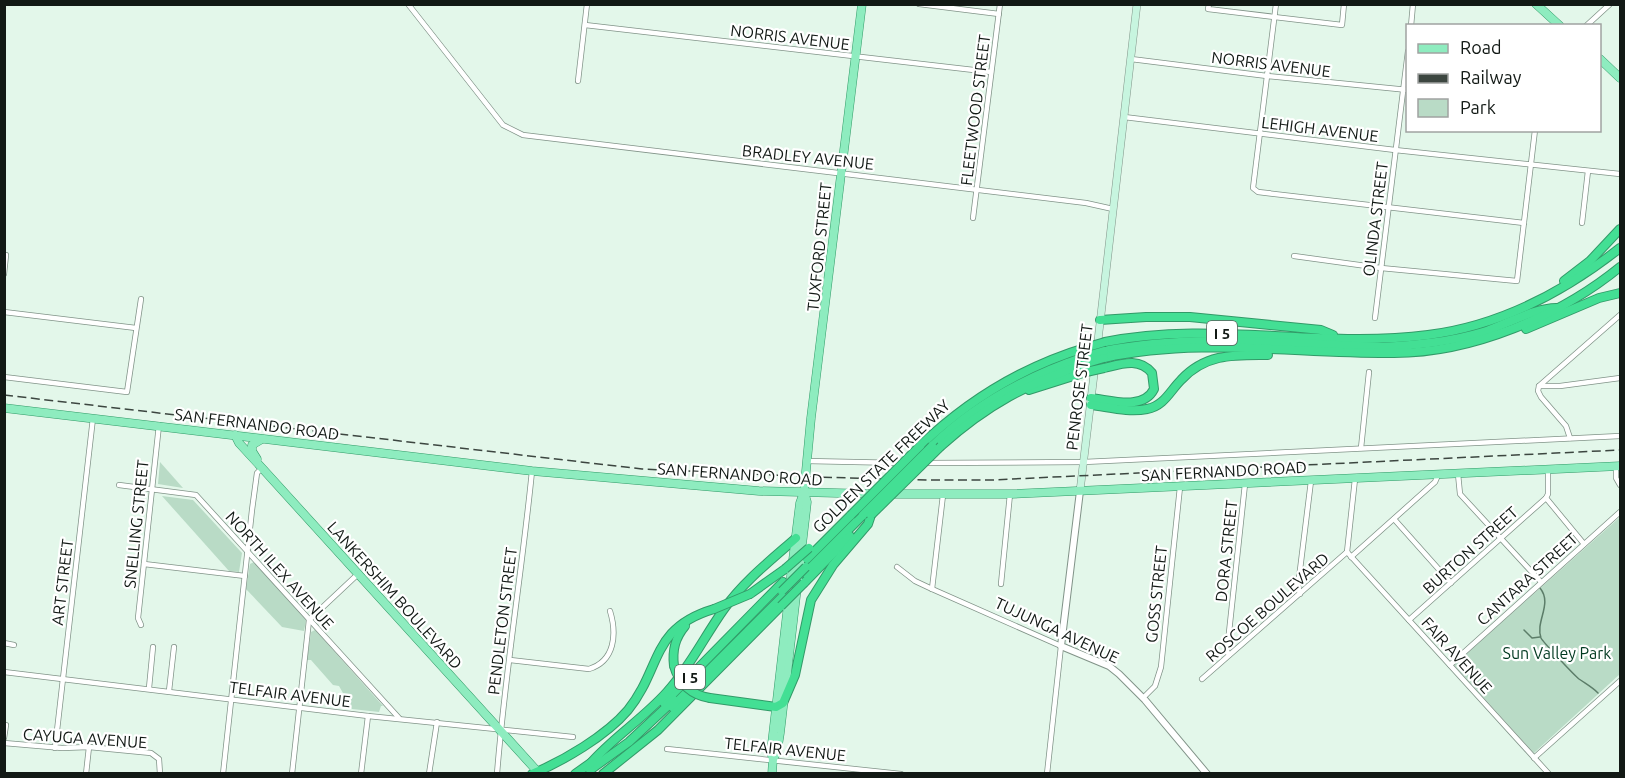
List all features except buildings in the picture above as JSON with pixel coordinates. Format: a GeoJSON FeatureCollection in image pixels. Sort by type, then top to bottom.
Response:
{"type":"FeatureCollection","features":[{"type":"Feature","properties":{"kind":"highway"},"geometry":{"type":"LineString","coordinates":[[1104,354],[1138,342],[1183,338],[1357,343],[1418,341],[1449,337],[1514,318],[1576,273],[1620,229]]}},
{"type":"Feature","properties":{"kind":"highway","name":"GOLDEN STATE FREEWAY"},"geometry":{"type":"LineString","coordinates":[[575,774],[590,769],[650,717],[782,594],[804,583],[858,516],[930,446],[1036,382],[1087,358],[1104,354],[1135,337],[1174,333],[1388,338],[1429,335],[1474,326],[1526,308],[1561,290],[1620,248]]}},
{"type":"Feature","properties":{"kind":"highway","name":"GOLDEN STATE FREEWAY"},"geometry":{"type":"LineString","coordinates":[[603,774],[658,730],[806,566],[930,446],[951,417],[985,393],[1034,366],[1104,354],[1201,347],[1323,352],[1415,352],[1502,333],[1558,309],[1596,286],[1620,267]]}},
{"type":"Feature","properties":{"kind":"highway"},"geometry":{"type":"LineString","coordinates":[[1502,333],[1533,326],[1599,298],[1620,293]]}},
{"type":"Feature","properties":{"kind":"highway"},"geometry":{"type":"LineString","coordinates":[[1104,354],[1131,346],[1189,341],[1382,347],[1409,345],[1481,332],[1545,308],[1558,309]]}},
{"type":"Feature","properties":{"kind":"highway"},"geometry":{"type":"LineString","coordinates":[[1100,321],[1146,317],[1190,317],[1321,330],[1340,338]]}},
{"type":"Feature","properties":{"kind":"highway"},"geometry":{"type":"LineString","coordinates":[[1091,401],[1130,410],[1154,407],[1163,402],[1188,373],[1201,364],[1218,357],[1323,352]]}},
{"type":"Feature","properties":{"kind":"highway"},"geometry":{"type":"LineString","coordinates":[[1091,401],[1136,402],[1146,399],[1154,388],[1152,373],[1142,364],[1126,363],[1104,354]]}},
{"type":"Feature","properties":{"kind":"highway"},"geometry":{"type":"LineString","coordinates":[[858,516],[868,524],[833,565],[811,600],[795,675],[780,705],[710,698],[698,695],[687,688],[679,678],[674,666],[674,649],[682,628],[692,619],[750,594],[785,569],[809,548],[858,516]]}},
{"type":"Feature","properties":{"kind":"highway"},"geometry":{"type":"LineString","coordinates":[[590,769],[647,731],[782,594],[806,566],[858,516]]}},
{"type":"Feature","properties":{"kind":"highway"},"geometry":{"type":"LineString","coordinates":[[590,769],[603,748],[631,727],[667,692],[695,656],[730,602],[753,577],[796,538]]}},
{"type":"Feature","properties":{"kind":"highway"},"geometry":{"type":"LineString","coordinates":[[585,774],[622,748],[654,720],[782,594]]}},
{"type":"Feature","properties":{"kind":"highway"},"geometry":{"type":"LineString","coordinates":[[537,773],[584,745],[621,717],[640,692],[666,639],[690,617],[714,609]]}},
{"type":"Feature","properties":{"kind":"main road","name":"TUXFORD STREET"},"geometry":{"type":"LineString","coordinates":[[780,705],[782,656],[800,503],[804,492],[862,4]]}},
{"type":"Feature","properties":{"kind":"main road","name":"PENROSE STREET"},"geometry":{"type":"LineString","coordinates":[[1080,491],[1137,4]]}},
{"type":"Feature","properties":{"kind":"main road"},"geometry":{"type":"LineString","coordinates":[[1536,4],[1552,22]]}},
{"type":"Feature","properties":{"kind":"main road"},"geometry":{"type":"LineString","coordinates":[[1601,61],[1620,76]]}},
{"type":"Feature","properties":{"kind":"main road","name":"SAN FERNANDO ROAD"},"geometry":{"type":"LineString","coordinates":[[4,408],[532,471],[737,489],[804,492],[1010,494],[1618,466]]}},
{"type":"Feature","properties":{"kind":"main road","name":"LANKERSHIM BOULEVARD"},"geometry":{"type":"LineString","coordinates":[[235,435],[239,443],[501,730],[537,773]]}},
{"type":"Feature","properties":{"kind":"main road"},"geometry":{"type":"LineString","coordinates":[[262,468],[252,448],[263,438]]}},
{"type":"Feature","properties":{"kind":"main road","name":"TUXFORD STREET"},"geometry":{"type":"LineString","coordinates":[[772,774],[771,752],[787,672],[807,502],[804,492]]}},
{"type":"Feature","properties":{"kind":"main road"},"geometry":{"type":"LineString","coordinates":[[782,656],[786,659],[787,672]]}},
{"type":"Feature","properties":{"kind":"street","name":"BRADLEY AVENUE"},"geometry":{"type":"LineString","coordinates":[[408,4],[503,125],[523,135],[1086,203],[1113,209]]}},
{"type":"Feature","properties":{"kind":"street"},"geometry":{"type":"LineString","coordinates":[[578,81],[587,4]]}},
{"type":"Feature","properties":{"kind":"street"},"geometry":{"type":"LineString","coordinates":[[919,4],[999,14]]}},
{"type":"Feature","properties":{"kind":"street","name":"FLEETWOOD STREET"},"geometry":{"type":"LineString","coordinates":[[973,218],[1000,4]]}},
{"type":"Feature","properties":{"kind":"street"},"geometry":{"type":"LineString","coordinates":[[1276,4],[1253,188],[1257,192],[1524,223]]}},
{"type":"Feature","properties":{"kind":"street"},"geometry":{"type":"LineString","coordinates":[[1208,7],[1342,25],[1344,4]]}},
{"type":"Feature","properties":{"kind":"street"},"geometry":{"type":"LineString","coordinates":[[1411,24],[1413,4]]}},
{"type":"Feature","properties":{"kind":"street"},"geometry":{"type":"LineString","coordinates":[[1588,24],[1610,4]]}},
{"type":"Feature","properties":{"kind":"street","name":"NORRIS AVENUE"},"geometry":{"type":"LineString","coordinates":[[585,25],[991,72]]}},
{"type":"Feature","properties":{"kind":"street","name":"NORRIS AVENUE"},"geometry":{"type":"LineString","coordinates":[[1131,59],[1405,90]]}},
{"type":"Feature","properties":{"kind":"street","name":"OLINDA STREET"},"geometry":{"type":"LineString","coordinates":[[1375,318],[1406,70]]}},
{"type":"Feature","properties":{"kind":"street","name":"LEHIGH AVENUE"},"geometry":{"type":"LineString","coordinates":[[1124,117],[1395,150],[1620,174]]}},
{"type":"Feature","properties":{"kind":"street"},"geometry":{"type":"LineString","coordinates":[[1294,256],[1381,268],[1517,281],[1535,132]]}},
{"type":"Feature","properties":{"kind":"street"},"geometry":{"type":"LineString","coordinates":[[1582,223],[1588,171]]}},
{"type":"Feature","properties":{"kind":"street"},"geometry":{"type":"LineString","coordinates":[[4,274],[6,255]]}},
{"type":"Feature","properties":{"kind":"street"},"geometry":{"type":"LineString","coordinates":[[4,377],[127,392],[141,299]]}},
{"type":"Feature","properties":{"kind":"street"},"geometry":{"type":"LineString","coordinates":[[4,312],[136,328]]}},
{"type":"Feature","properties":{"kind":"street"},"geometry":{"type":"LineString","coordinates":[[1570,438],[1566,426],[1541,397],[1538,391],[1539,386],[1620,315]]}},
{"type":"Feature","properties":{"kind":"street"},"geometry":{"type":"LineString","coordinates":[[1361,448],[1369,372]]}},
{"type":"Feature","properties":{"kind":"street"},"geometry":{"type":"LineString","coordinates":[[1539,386],[1560,386],[1620,378]]}},
{"type":"Feature","properties":{"kind":"street","name":"ART STREET"},"geometry":{"type":"LineString","coordinates":[[55,748],[93,418]]}},
{"type":"Feature","properties":{"kind":"street","name":"SNELLING STREET"},"geometry":{"type":"LineString","coordinates":[[141,625],[138,618],[159,425]]}},
{"type":"Feature","properties":{"kind":"street","name":"SAN FERNANDO ROAD"},"geometry":{"type":"LineString","coordinates":[[807,461],[1084,462],[1620,436]]}},
{"type":"Feature","properties":{"kind":"street"},"geometry":{"type":"LineString","coordinates":[[1618,466],[1616,478],[1620,485]]}},
{"type":"Feature","properties":{"kind":"street"},"geometry":{"type":"LineString","coordinates":[[223,774],[257,473],[262,468]]}},
{"type":"Feature","properties":{"kind":"street"},"geometry":{"type":"LineString","coordinates":[[1548,470],[1546,498],[1584,544]]}},
{"type":"Feature","properties":{"kind":"street","name":"PENDLETON STREET"},"geometry":{"type":"LineString","coordinates":[[497,774],[532,471]]}},
{"type":"Feature","properties":{"kind":"street"},"geometry":{"type":"LineString","coordinates":[[1458,474],[1460,494],[1541,582]]}},
{"type":"Feature","properties":{"kind":"street","name":"ROSCOE BOULEVARD"},"geometry":{"type":"LineString","coordinates":[[1202,679],[1300,594],[1394,519],[1435,482],[1438,475]]}},
{"type":"Feature","properties":{"kind":"street"},"geometry":{"type":"LineString","coordinates":[[1349,554],[1355,479]]}},
{"type":"Feature","properties":{"kind":"street"},"geometry":{"type":"LineString","coordinates":[[1300,594],[1298,586],[1311,481]]}},
{"type":"Feature","properties":{"kind":"street","name":"DORA STREET"},"geometry":{"type":"LineString","coordinates":[[1229,655],[1227,651],[1245,484]]}},
{"type":"Feature","properties":{"kind":"street","name":"NORTH ILEX AVENUE"},"geometry":{"type":"LineString","coordinates":[[119,485],[196,495],[399,718]]}},
{"type":"Feature","properties":{"kind":"street","name":"GOSS STREET"},"geometry":{"type":"LineString","coordinates":[[1143,698],[1155,686],[1161,667],[1180,487]]}},
{"type":"Feature","properties":{"kind":"street","name":"PENROSE STREET"},"geometry":{"type":"LineString","coordinates":[[1047,774],[1080,491]]}},
{"type":"Feature","properties":{"kind":"street"},"geometry":{"type":"LineString","coordinates":[[1001,584],[1010,494]]}},
{"type":"Feature","properties":{"kind":"street"},"geometry":{"type":"LineString","coordinates":[[932,589],[943,495]]}},
{"type":"Feature","properties":{"kind":"street","name":"BURTON STREET"},"geometry":{"type":"LineString","coordinates":[[1409,620],[1546,498]]}},
{"type":"Feature","properties":{"kind":"street","name":"CANTARA STREET"},"geometry":{"type":"LineString","coordinates":[[1450,665],[1620,512]]}},
{"type":"Feature","properties":{"kind":"street"},"geometry":{"type":"LineString","coordinates":[[1394,519],[1451,583]]}},
{"type":"Feature","properties":{"kind":"street","name":"FAIR AVENUE"},"geometry":{"type":"LineString","coordinates":[[1349,554],[1549,774]]}},
{"type":"Feature","properties":{"kind":"street"},"geometry":{"type":"LineString","coordinates":[[144,564],[245,576]]}},
{"type":"Feature","properties":{"kind":"street","name":"TUJUNGA AVENUE"},"geometry":{"type":"LineString","coordinates":[[897,567],[915,581],[932,589],[1109,666],[1143,698],[1207,774]]}},
{"type":"Feature","properties":{"kind":"street"},"geometry":{"type":"LineString","coordinates":[[292,774],[309,620],[358,574]]}},
{"type":"Feature","properties":{"kind":"street"},"geometry":{"type":"LineString","coordinates":[[510,660],[589,669],[599,666],[610,651],[613,622],[610,611]]}},
{"type":"Feature","properties":{"kind":"street"},"geometry":{"type":"LineString","coordinates":[[4,643],[14,645]]}},
{"type":"Feature","properties":{"kind":"street"},"geometry":{"type":"LineString","coordinates":[[169,691],[174,647]]}},
{"type":"Feature","properties":{"kind":"street"},"geometry":{"type":"LineString","coordinates":[[149,688],[152,649]]}},
{"type":"Feature","properties":{"kind":"street","name":"TELFAIR AVENUE"},"geometry":{"type":"LineString","coordinates":[[4,672],[368,716],[573,737]]}},
{"type":"Feature","properties":{"kind":"street"},"geometry":{"type":"LineString","coordinates":[[1534,758],[1620,681]]}},
{"type":"Feature","properties":{"kind":"street"},"geometry":{"type":"LineString","coordinates":[[361,774],[368,716]]}},
{"type":"Feature","properties":{"kind":"street"},"geometry":{"type":"LineString","coordinates":[[429,774],[437,722]]}},
{"type":"Feature","properties":{"kind":"street","name":"CAYUGA AVENUE"},"geometry":{"type":"LineString","coordinates":[[4,738],[6,725]]}},
{"type":"Feature","properties":{"kind":"street","name":"CAYUGA AVENUE"},"geometry":{"type":"LineString","coordinates":[[4,743],[151,753],[160,763],[160,774]]}},
{"type":"Feature","properties":{"kind":"street"},"geometry":{"type":"LineString","coordinates":[[86,774],[89,747]]}},
{"type":"Feature","properties":{"kind":"street","name":"TELFAIR AVENUE"},"geometry":{"type":"LineString","coordinates":[[667,749],[901,774]]}},
{"type":"Feature","properties":{"kind":"green space"},"geometry":{"type":"Polygon","coordinates":[[[160,462],[183,488],[158,484],[160,462]]]}},
{"type":"Feature","properties":{"kind":"green space"},"geometry":{"type":"Polygon","coordinates":[[[162,496],[193,500],[242,553],[239,572],[229,571],[162,496]]]}},
{"type":"Feature","properties":{"kind":"green space","name":"Sun Valley Park"},"geometry":{"type":"Polygon","coordinates":[[[1620,517],[1620,674],[1534,753],[1454,665],[1620,517]]]}},
{"type":"Feature","properties":{"kind":"green space"},"geometry":{"type":"Polygon","coordinates":[[[254,562],[306,620],[304,631],[282,627],[246,589],[250,564],[254,562]]]}},
{"type":"Feature","properties":{"kind":"green space"},"geometry":{"type":"Polygon","coordinates":[[[315,630],[383,706],[379,712],[352,709],[339,686],[333,685],[311,660],[307,660],[311,632],[315,630]]]}},
{"type":"Feature","properties":{"kind":"waterway"},"geometry":{"type":"LineString","coordinates":[[1540,588],[1545,600],[1540,625],[1541,638],[1579,679],[1598,693]]}},
{"type":"Feature","properties":{"kind":"waterway"},"geometry":{"type":"LineString","coordinates":[[1524,630],[1532,638],[1540,637]]}},
{"type":"Feature","properties":{"kind":"railway"},"geometry":{"type":"LineString","coordinates":[[4,395],[642,469],[817,477],[992,480],[1620,450]]}}]}
